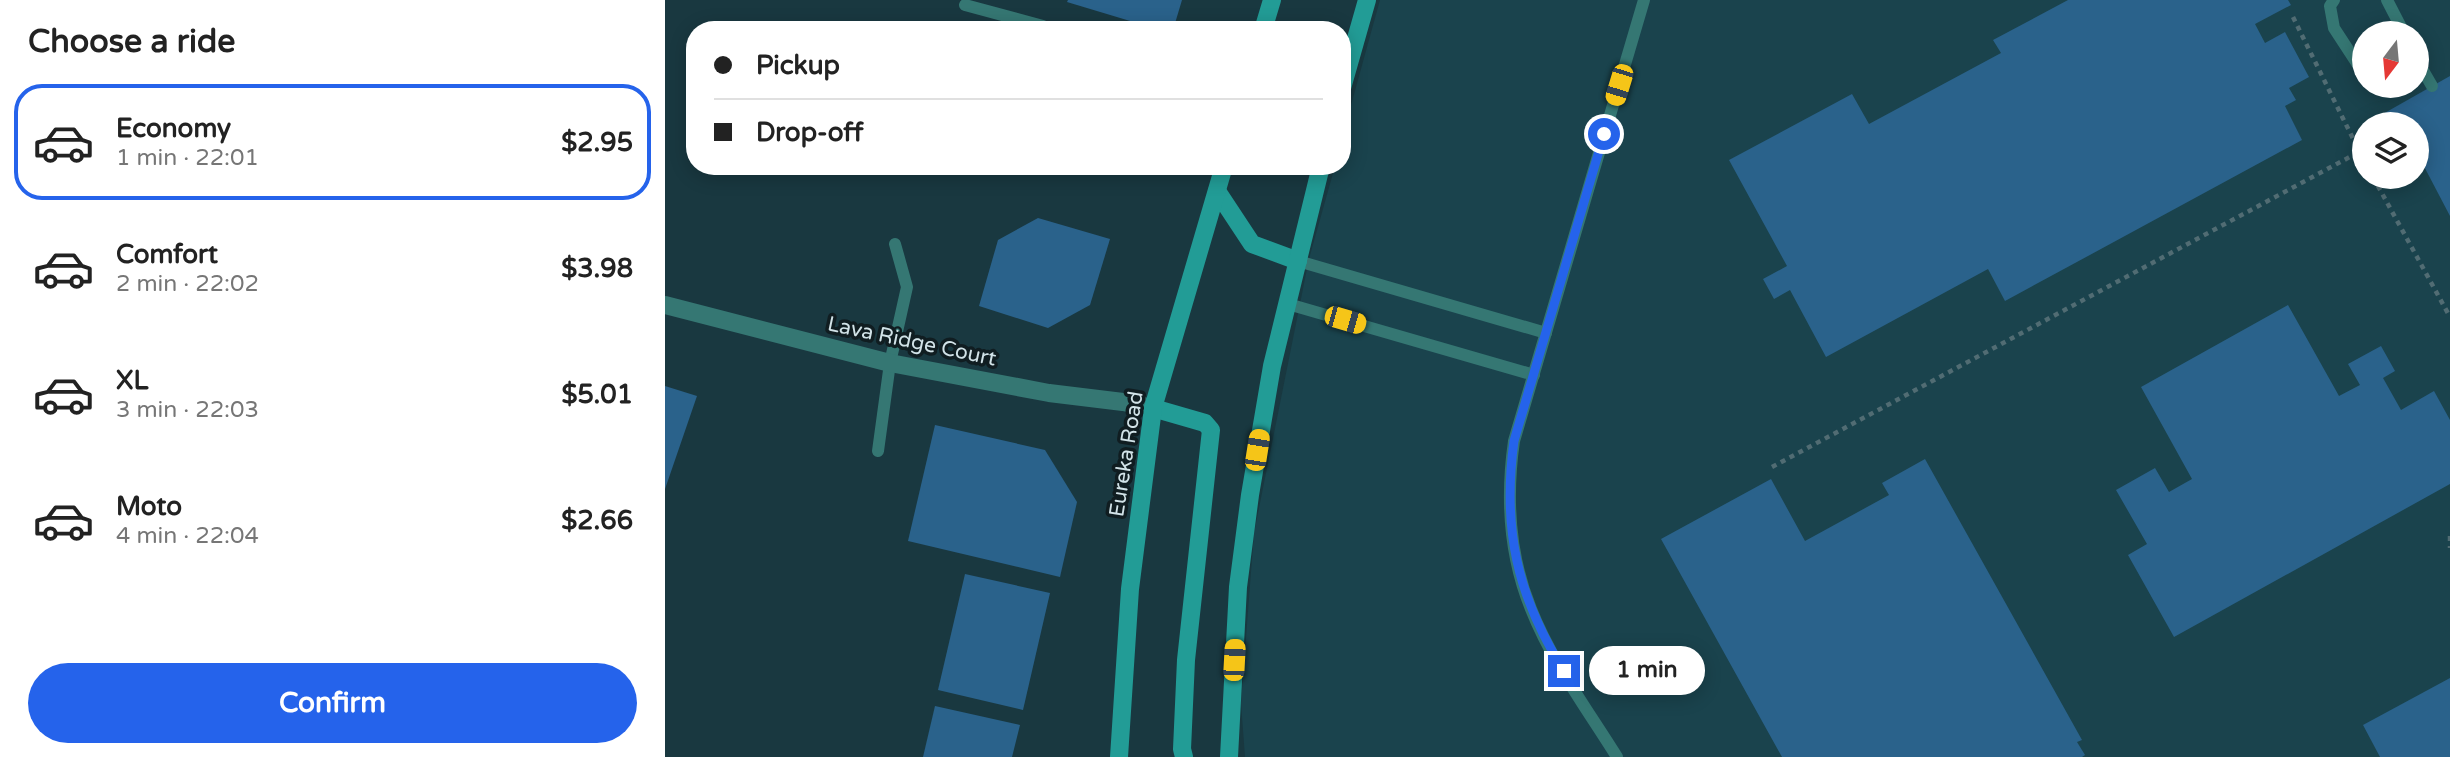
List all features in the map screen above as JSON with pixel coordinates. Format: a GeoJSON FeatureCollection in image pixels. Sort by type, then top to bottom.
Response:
{"type":"FeatureCollection","features":[{"type":"Feature","properties":{"kind":"main road"},"geometry":{"type":"LineString","coordinates":[[1266,21],[1272,0]]}},
{"type":"Feature","properties":{"kind":"main road"},"geometry":{"type":"LineString","coordinates":[[1351,56],[1367,0]]}},
{"type":"Feature","properties":{"kind":"main road","name":"Eureka Road"},"geometry":{"type":"LineString","coordinates":[[1119,757],[1130,589],[1153,408],[1221,175]]}},
{"type":"Feature","properties":{"kind":"main road"},"geometry":{"type":"LineString","coordinates":[[1229,757],[1238,583],[1260,428],[1272,366],[1319,175]]}},
{"type":"Feature","properties":{"kind":"main road"},"geometry":{"type":"LineString","coordinates":[[1217,191],[1252,244],[1298,261]]}},
{"type":"Feature","properties":{"kind":"main road"},"geometry":{"type":"LineString","coordinates":[[1153,408],[1205,423],[1211,430],[1186,660],[1182,749],[1184,757]]}},
{"type":"Feature","properties":{"kind":"street","name":"Lava Ridge Court"},"geometry":{"type":"LineString","coordinates":[[665,305],[890,363],[1049,393],[1153,408]]}},
{"type":"Feature","properties":{"kind":"lane"},"geometry":{"type":"LineString","coordinates":[[1617,757],[1545,639],[1530,608],[1513,545],[1509,475],[1514,441],[1644,0]]}},
{"type":"Feature","properties":{"kind":"lane"},"geometry":{"type":"LineString","coordinates":[[2334,0],[2330,6],[2334,28],[2352,56]]}},
{"type":"Feature","properties":{"kind":"lane"},"geometry":{"type":"LineString","coordinates":[[2387,0],[2397,21]]}},
{"type":"Feature","properties":{"kind":"lane"},"geometry":{"type":"LineString","coordinates":[[965,5],[1024,21]]}},
{"type":"Feature","properties":{"kind":"lane"},"geometry":{"type":"LineString","coordinates":[[2429,81],[2432,86]]}},
{"type":"Feature","properties":{"kind":"lane"},"geometry":{"type":"LineString","coordinates":[[878,451],[890,363],[907,287],[895,244]]}},
{"type":"Feature","properties":{"kind":"lane"},"geometry":{"type":"LineString","coordinates":[[1298,261],[1546,332]]}},
{"type":"Feature","properties":{"kind":"lane"},"geometry":{"type":"LineString","coordinates":[[1288,304],[1534,375]]}},
{"type":"Feature","properties":{"kind":"path"},"geometry":{"type":"LineString","coordinates":[[2293,17],[2352,138]]}},
{"type":"Feature","properties":{"kind":"path"},"geometry":{"type":"LineString","coordinates":[[1772,467],[2352,156]]}},
{"type":"Feature","properties":{"kind":"path"},"geometry":{"type":"LineString","coordinates":[[2380,189],[2450,317]]}},
{"type":"Feature","properties":{"kind":"path"},"geometry":{"type":"LineString","coordinates":[[2450,536],[2450,548]]}},
{"type":"Feature","properties":{"kind":"shaded area"},"geometry":{"type":"Polygon","coordinates":[[[1380,0],[2450,0],[2450,757],[1245,757],[1241,703],[1254,533],[1309,259],[1332,175],[1351,175],[1351,105],[1380,0]]]}},
{"type":"Feature","properties":{"kind":"building"},"geometry":{"type":"Polygon","coordinates":[[[1182,0],[1176,21],[1130,21],[1067,2],[1182,0]]]}},
{"type":"Feature","properties":{"kind":"building"},"geometry":{"type":"Polygon","coordinates":[[[2068,0],[2288,0],[2291,5],[2255,24],[2265,43],[2285,32],[2309,77],[2289,88],[2296,100],[2285,106],[2302,140],[2005,301],[1988,269],[1826,357],[1790,290],[1774,299],[1763,279],[1787,266],[1729,160],[1852,94],[1869,124],[2001,53],[1993,40],[2068,0]]]}},
{"type":"Feature","properties":{"kind":"building"},"geometry":{"type":"Polygon","coordinates":[[[2450,76],[2450,216],[2429,176],[2429,112],[2386,112],[2411,98],[2429,98],[2429,88],[2450,76]]]}},
{"type":"Feature","properties":{"kind":"building"},"geometry":{"type":"Polygon","coordinates":[[[1038,218],[1110,239],[1090,305],[1048,328],[979,306],[998,240],[1038,218]]]}},
{"type":"Feature","properties":{"kind":"building"},"geometry":{"type":"Polygon","coordinates":[[[2288,305],[2339,396],[2360,385],[2348,364],[2381,346],[2395,371],[2383,378],[2401,410],[2434,391],[2450,420],[2450,484],[2174,637],[2128,555],[2147,544],[2116,490],[2155,468],[2169,492],[2192,479],[2141,387],[2288,305]]]}},
{"type":"Feature","properties":{"kind":"building"},"geometry":{"type":"Polygon","coordinates":[[[665,386],[697,396],[665,489],[665,386]]]}},
{"type":"Feature","properties":{"kind":"building"},"geometry":{"type":"Polygon","coordinates":[[[935,425],[1045,450],[1077,502],[1060,577],[908,541],[935,425]]]}},
{"type":"Feature","properties":{"kind":"building"},"geometry":{"type":"Polygon","coordinates":[[[1925,459],[2082,740],[2077,742],[2085,755],[2082,757],[1782,757],[1661,539],[1771,479],[1805,541],[1889,495],[1882,483],[1925,459]]]}},
{"type":"Feature","properties":{"kind":"building"},"geometry":{"type":"Polygon","coordinates":[[[965,574],[1050,593],[1023,710],[938,690],[965,574]]]}},
{"type":"Feature","properties":{"kind":"building"},"geometry":{"type":"Polygon","coordinates":[[[2450,678],[2450,757],[2380,757],[2363,725],[2450,678]]]}},
{"type":"Feature","properties":{"kind":"building"},"geometry":{"type":"Polygon","coordinates":[[[935,706],[1020,725],[1012,757],[923,757],[935,706]]]}},
{"type":"Feature","properties":{"kind":"route"},"geometry":{"type":"LineString","coordinates":[[1564,671],[1530,608],[1513,545],[1509,475],[1514,441],[1604,134]]}}]}
